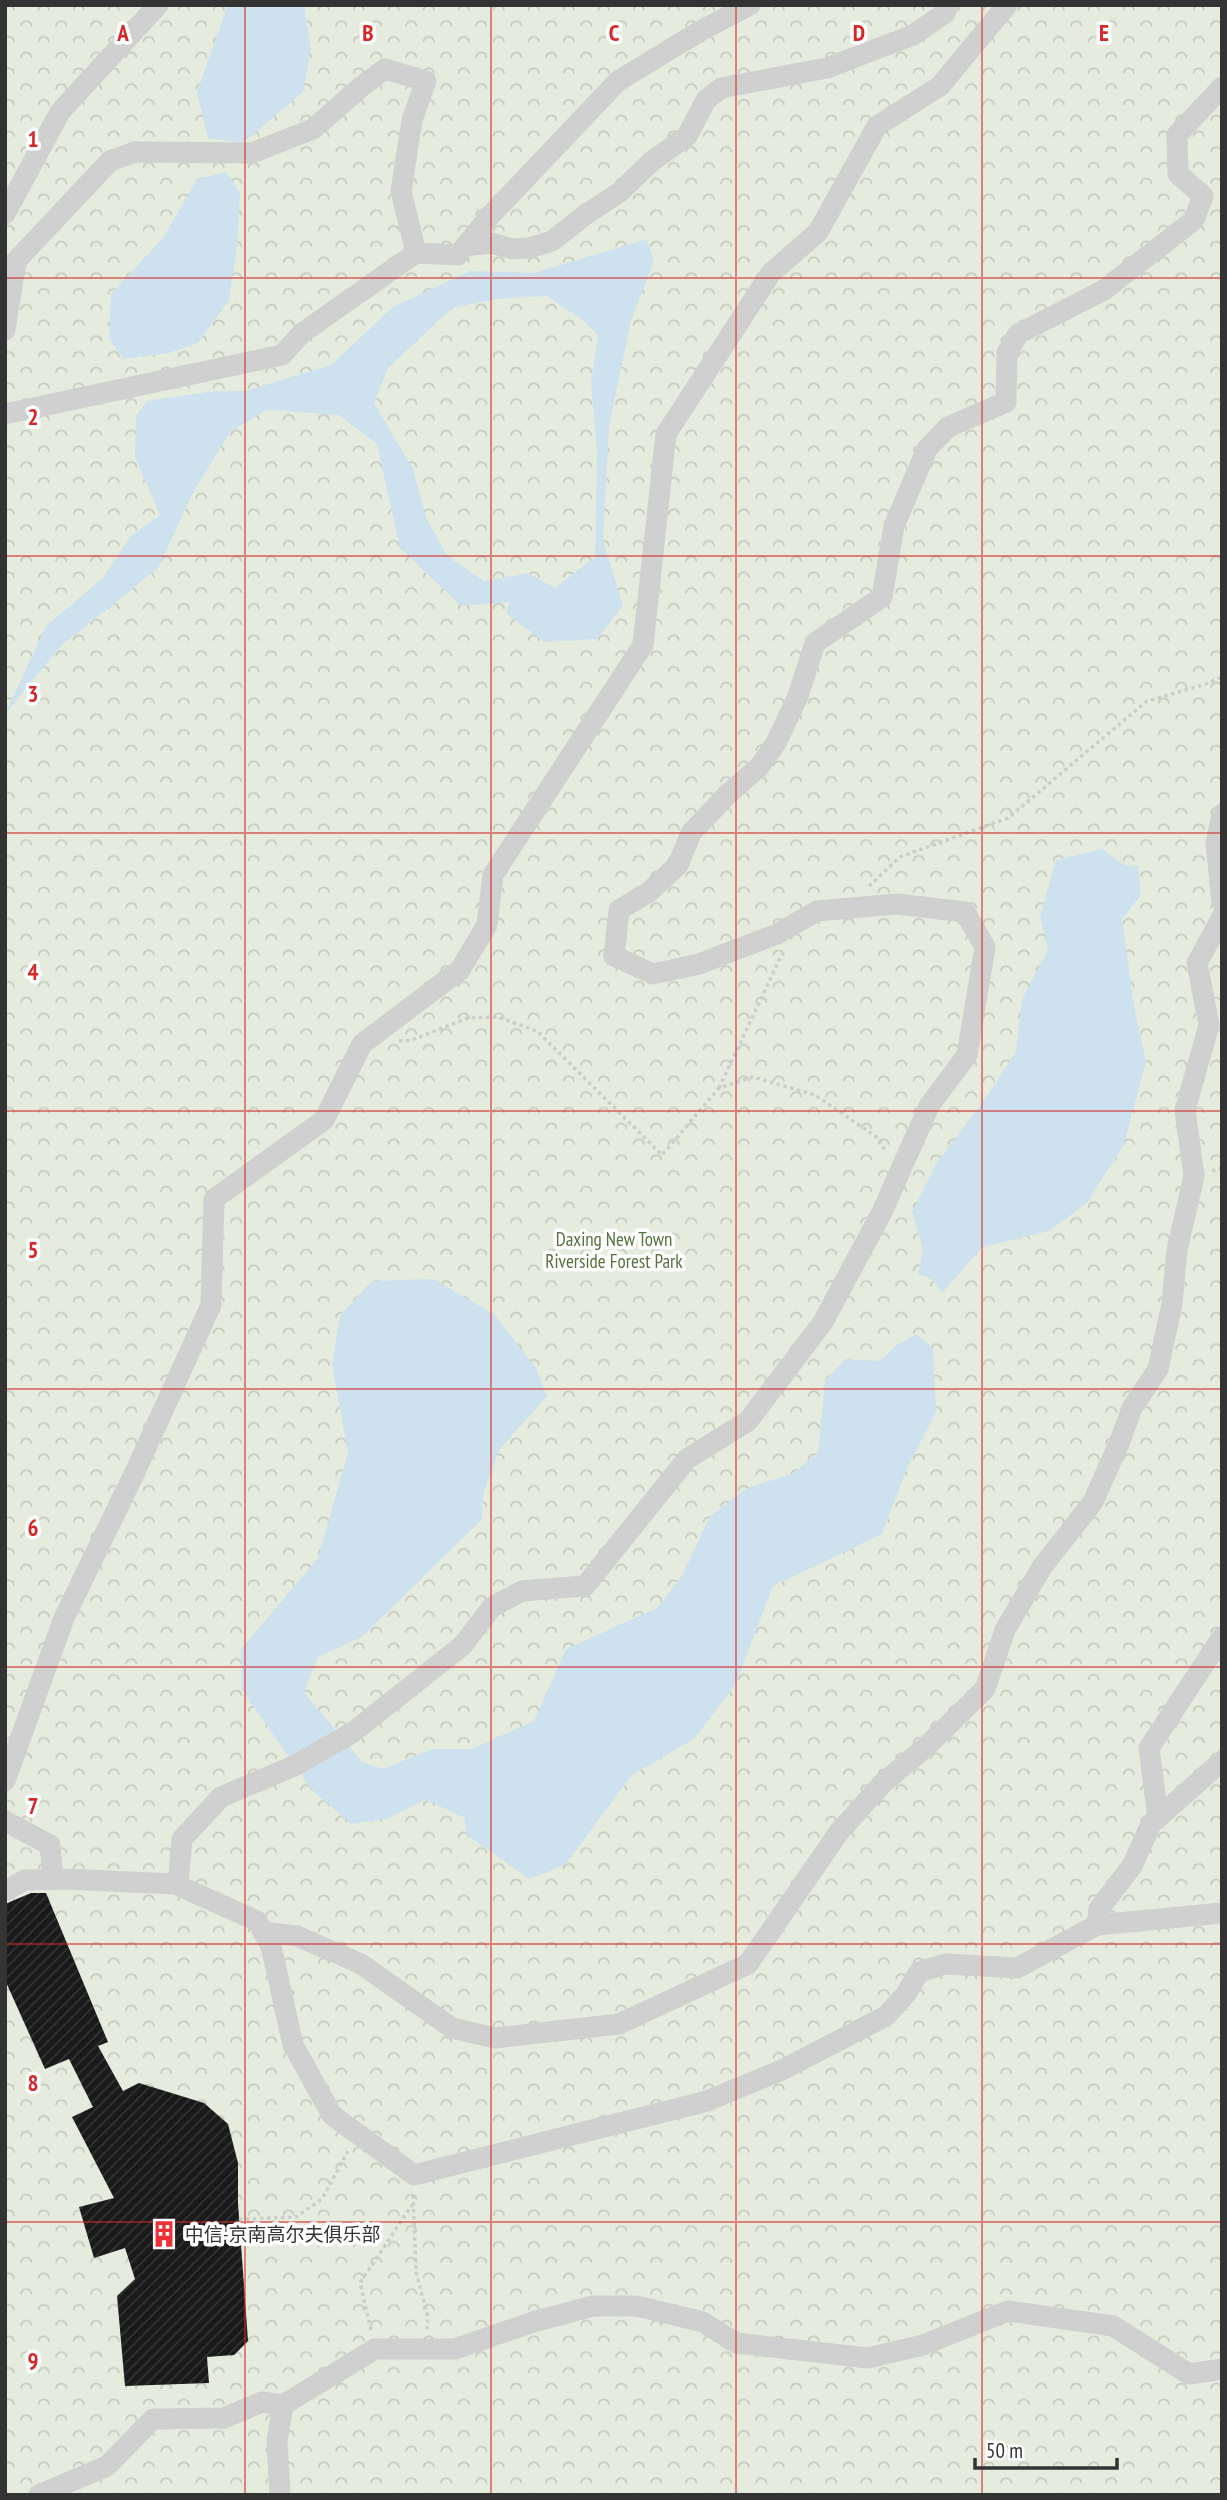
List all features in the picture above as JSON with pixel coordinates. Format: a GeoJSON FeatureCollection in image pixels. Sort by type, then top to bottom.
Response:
{"type":"FeatureCollection","features":[{"type":"Feature","properties":{"kind":"street"},"geometry":{"type":"LineString","coordinates":[[5,214],[60,112],[158,5]]}},
{"type":"Feature","properties":{"kind":"street"},"geometry":{"type":"LineString","coordinates":[[5,414],[282,355],[302,332],[416,253],[457,255],[488,218],[618,81],[702,30],[750,5]]}},
{"type":"Feature","properties":{"kind":"street"},"geometry":{"type":"LineString","coordinates":[[465,246],[491,243],[529,248],[552,241],[620,192],[651,162],[687,136],[706,100],[721,88],[827,68],[913,35],[945,13],[948,5]]}},
{"type":"Feature","properties":{"kind":"street"},"geometry":{"type":"LineString","coordinates":[[5,1781],[64,1618],[135,1472],[211,1304],[214,1199],[324,1120],[362,1044],[460,970],[487,925],[493,875],[643,645],[666,434],[771,273],[818,232],[877,126],[940,86],[1007,5]]}},
{"type":"Feature","properties":{"kind":"street"},"geometry":{"type":"LineString","coordinates":[[5,330],[16,261],[110,161],[135,152],[252,153],[313,129],[385,69],[426,81],[412,120],[401,191],[416,253]]}},
{"type":"Feature","properties":{"kind":"street"},"geometry":{"type":"LineString","coordinates":[[178,1885],[182,1839],[220,1797],[294,1766],[352,1733],[463,1645],[492,1607],[522,1591],[585,1586],[687,1460],[748,1422],[823,1322],[882,1212],[929,1106],[967,1055],[985,947],[965,912],[897,904],[817,911],[777,934],[699,964],[653,974],[614,956],[619,910],[649,892],[678,865],[691,832],[727,794],[760,767],[776,743],[798,696],[815,643],[882,597],[894,526],[927,449],[948,427],[1006,402],[1007,353],[1018,334],[1104,290],[1194,220],[1203,196],[1178,174],[1177,135],[1222,87]]}},
{"type":"Feature","properties":{"kind":"street"},"geometry":{"type":"LineString","coordinates":[[1222,814],[1216,843],[1222,903]]}},
{"type":"Feature","properties":{"kind":"street"},"geometry":{"type":"LineString","coordinates":[[263,1932],[297,1936],[361,1964],[452,2028],[495,2038],[619,2024],[748,1964],[839,1832],[882,1784],[928,1745],[985,1689],[1005,1630],[1042,1567],[1093,1502],[1132,1408],[1158,1369],[1172,1304],[1177,1250],[1194,1176],[1185,1110],[1209,1025],[1197,963],[1222,917]]}},
{"type":"Feature","properties":{"kind":"street"},"geometry":{"type":"LineString","coordinates":[[1158,1818],[1149,1748],[1222,1637]]}},
{"type":"Feature","properties":{"kind":"street"},"geometry":{"type":"LineString","coordinates":[[1097,1925],[1099,1909],[1132,1866],[1151,1824],[1222,1760]]}},
{"type":"Feature","properties":{"kind":"street"},"geometry":{"type":"LineString","coordinates":[[5,1821],[50,1845],[53,1880]]}},
{"type":"Feature","properties":{"kind":"street"},"geometry":{"type":"LineString","coordinates":[[5,1891],[25,1880],[178,1885],[257,1921],[271,1946],[293,2045],[332,2115],[414,2175],[707,2101],[784,2069],[886,2016],[906,1994],[919,1972],[945,1964],[1017,1968],[1097,1925],[1222,1913]]}},
{"type":"Feature","properties":{"kind":"street"},"geometry":{"type":"LineString","coordinates":[[39,2495],[107,2466],[153,2419],[224,2418],[262,2402],[283,2405],[375,2349],[455,2349],[533,2322],[593,2306],[637,2306],[703,2322],[736,2343],[868,2358],[923,2345],[1008,2311],[1113,2326],[1189,2374],[1222,2369]]}},
{"type":"Feature","properties":{"kind":"street"},"geometry":{"type":"LineString","coordinates":[[280,2495],[277,2441],[283,2405]]}},
{"type":"Feature","properties":{"kind":"path"},"geometry":{"type":"LineString","coordinates":[[850,908],[900,857],[1008,818],[1147,701],[1222,677]]}},
{"type":"Feature","properties":{"kind":"path"},"geometry":{"type":"LineString","coordinates":[[362,1044],[412,1040],[468,1018],[498,1017],[537,1031],[662,1155],[719,1088],[796,922]]}},
{"type":"Feature","properties":{"kind":"path"},"geometry":{"type":"LineString","coordinates":[[719,1088],[752,1077],[815,1095],[878,1138],[888,1157]]}},
{"type":"Feature","properties":{"kind":"path"},"geometry":{"type":"LineString","coordinates":[[239,2219],[296,2217],[322,2199],[358,2134]]}},
{"type":"Feature","properties":{"kind":"path"},"geometry":{"type":"LineString","coordinates":[[414,2175],[416,2272],[428,2317],[425,2349]]}},
{"type":"Feature","properties":{"kind":"path"},"geometry":{"type":"LineString","coordinates":[[375,2349],[360,2283],[413,2204]]}},
{"type":"Feature","properties":{"kind":"green space","name":"Daxing New Town Riverside Forest Park"},"geometry":{"type":"Polygon","coordinates":[[[5,5],[1222,5],[1222,2495],[5,2495],[5,5]]]}},
{"type":"Feature","properties":{"kind":"water"},"geometry":{"type":"Polygon","coordinates":[[[228,5],[304,5],[311,50],[303,92],[243,143],[208,138],[197,92],[228,5]]]}},
{"type":"Feature","properties":{"kind":"water"},"geometry":{"type":"Polygon","coordinates":[[[226,172],[240,193],[237,248],[229,300],[198,343],[169,353],[123,359],[109,338],[111,294],[163,238],[197,179],[226,172]]]}},
{"type":"Feature","properties":{"kind":"water"},"geometry":{"type":"Polygon","coordinates":[[[647,239],[654,262],[631,320],[609,426],[603,540],[623,606],[597,639],[544,642],[506,613],[510,602],[461,606],[400,548],[377,444],[339,415],[267,410],[231,431],[194,491],[158,568],[60,647],[5,714],[46,626],[103,578],[131,536],[160,515],[135,457],[136,416],[147,401],[214,391],[245,391],[331,365],[393,307],[470,271],[534,273],[647,239]],[[547,296],[496,299],[452,308],[388,368],[374,403],[413,469],[426,517],[447,556],[484,581],[528,573],[555,588],[595,557],[597,453],[591,381],[598,335],[585,322],[547,296]]]}},
{"type":"Feature","properties":{"kind":"water"},"geometry":{"type":"Polygon","coordinates":[[[1102,849],[1124,865],[1138,866],[1141,895],[1122,919],[1135,1012],[1146,1061],[1124,1144],[1087,1203],[1049,1231],[982,1247],[942,1293],[932,1279],[918,1274],[923,1249],[912,1212],[936,1164],[993,1088],[1016,1051],[1022,999],[1048,950],[1040,916],[1056,860],[1102,849]]]}},
{"type":"Feature","properties":{"kind":"water"},"geometry":{"type":"Polygon","coordinates":[[[433,1279],[494,1314],[536,1368],[547,1396],[499,1450],[483,1495],[482,1519],[363,1636],[318,1657],[304,1692],[362,1762],[383,1769],[432,1749],[472,1749],[534,1721],[566,1649],[657,1608],[683,1574],[710,1516],[747,1488],[794,1473],[818,1452],[825,1380],[846,1359],[880,1361],[897,1345],[916,1334],[933,1348],[936,1412],[908,1466],[882,1534],[773,1586],[735,1685],[694,1739],[632,1775],[565,1865],[529,1879],[467,1835],[464,1817],[425,1800],[387,1819],[351,1824],[311,1789],[242,1690],[241,1649],[318,1558],[348,1453],[332,1365],[340,1315],[372,1281],[433,1279]]]}},
{"type":"Feature","properties":{"kind":"building","name":"中信-京南高尔夫俱乐部"},"geometry":{"type":"Polygon","coordinates":[[[31,1893],[46,1893],[108,2042],[98,2046],[123,2091],[139,2083],[204,2103],[228,2124],[238,2163],[238,2203],[248,2341],[234,2355],[207,2357],[209,2383],[125,2386],[117,2296],[135,2279],[125,2248],[94,2258],[79,2207],[114,2198],[72,2117],[93,2107],[69,2059],[45,2069],[5,1980],[5,1904],[31,1893]]]}},
{"type":"Feature","properties":{"kind":"place","name":"中信-京南高尔夫俱乐部"},"geometry":{"type":"Point","coordinates":[164,2234]}}]}
